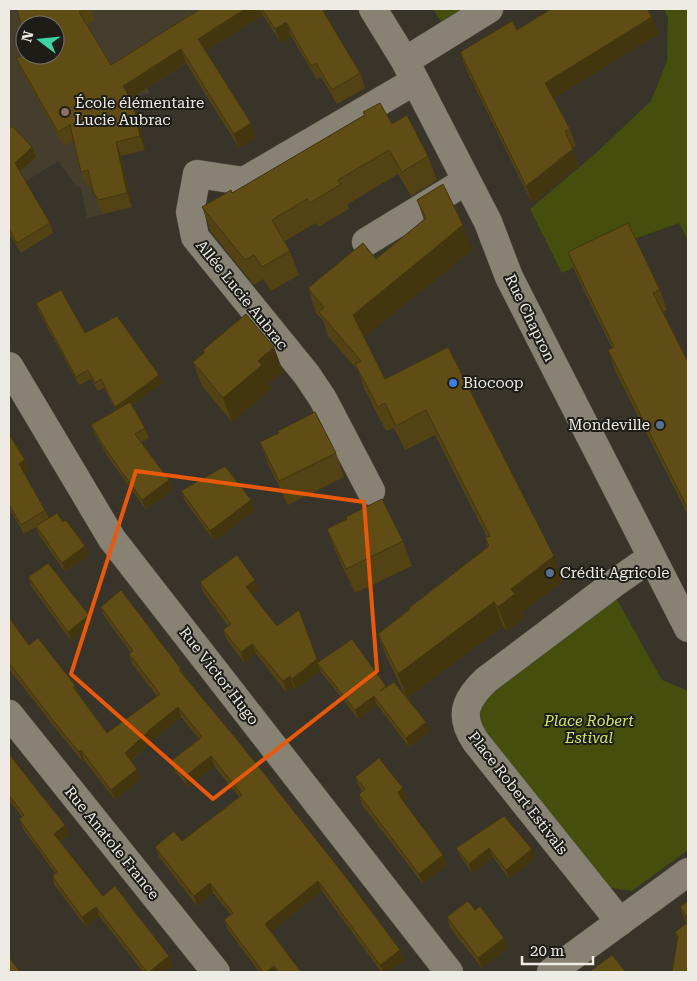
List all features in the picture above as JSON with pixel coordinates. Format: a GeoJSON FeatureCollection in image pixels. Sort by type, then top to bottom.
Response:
{"type":"FeatureCollection","features":[{"type":"Feature","properties":{"kind":"street","name":"Rue Chapron"},"geometry":{"type":"LineString","coordinates":[[373,9],[410,71],[488,222],[513,285],[688,628]]}},
{"type":"Feature","properties":{"kind":"street"},"geometry":{"type":"LineString","coordinates":[[410,71],[489,9]]}},
{"type":"Feature","properties":{"kind":"street","name":"Allée Lucie Aubrac"},"geometry":{"type":"LineString","coordinates":[[371,491],[323,400],[307,375],[195,237],[190,212],[197,174],[244,181],[410,71]]}},
{"type":"Feature","properties":{"kind":"street"},"geometry":{"type":"LineString","coordinates":[[366,242],[466,181]]}},
{"type":"Feature","properties":{"kind":"street","name":"Rue Victor Hugo"},"geometry":{"type":"LineString","coordinates":[[9,366],[112,539],[449,972]]}},
{"type":"Feature","properties":{"kind":"street","name":"Place Robert Estivals"},"geometry":{"type":"LineString","coordinates":[[620,922],[476,742],[468,729],[465,716],[466,707],[476,690],[486,680],[616,582],[652,558]]}},
{"type":"Feature","properties":{"kind":"street","name":"Rue Anatole France"},"geometry":{"type":"LineString","coordinates":[[9,714],[216,972]]}},
{"type":"Feature","properties":{"kind":"street"},"geometry":{"type":"LineString","coordinates":[[550,972],[688,872]]}},
{"type":"Feature","properties":{"kind":"highlighted area"},"geometry":{"type":"Polygon","coordinates":[[[136,471],[364,502],[377,671],[213,799],[71,674],[136,471]]]}},
{"type":"Feature","properties":{"kind":"shaded area","name":"École élémentaire Lucie Aubrac"},"geometry":{"type":"Polygon","coordinates":[[[9,9],[273,9],[147,88],[150,93],[128,99],[112,118],[132,207],[87,218],[81,187],[77,187],[58,161],[9,192],[9,9]]]}},
{"type":"Feature","properties":{"kind":"green space"},"geometry":{"type":"Polygon","coordinates":[[[433,9],[470,9],[443,25],[433,9]]]}},
{"type":"Feature","properties":{"kind":"green space"},"geometry":{"type":"Polygon","coordinates":[[[664,9],[688,9],[688,240],[679,223],[634,239],[562,273],[530,209],[596,153],[651,101],[667,61],[668,17],[664,9]]]}},
{"type":"Feature","properties":{"kind":"green space","name":"Place Robert Estival"},"geometry":{"type":"Polygon","coordinates":[[[616,598],[662,680],[688,691],[688,850],[632,891],[606,887],[481,735],[478,720],[480,705],[495,689],[616,598]]]}},
{"type":"Feature","properties":{"kind":"building"},"geometry":{"type":"Polygon","coordinates":[[[17,9],[85,9],[79,12],[111,65],[200,9],[245,9],[198,39],[251,123],[234,134],[181,49],[123,86],[133,103],[140,136],[116,142],[127,193],[98,200],[93,191],[88,170],[81,172],[70,125],[58,132],[20,65],[65,65],[65,15],[18,15],[17,9]]]}},
{"type":"Feature","properties":{"kind":"building"},"geometry":{"type":"Polygon","coordinates":[[[262,9],[322,9],[360,73],[332,90],[316,63],[311,66],[286,22],[275,29],[262,9]]]}},
{"type":"Feature","properties":{"kind":"building"},"geometry":{"type":"Polygon","coordinates":[[[551,9],[647,9],[652,17],[545,83],[570,129],[565,131],[573,149],[526,186],[460,52],[512,21],[517,30],[551,9]]]}},
{"type":"Feature","properties":{"kind":"building"},"geometry":{"type":"Polygon","coordinates":[[[380,103],[392,124],[407,115],[428,156],[402,172],[389,150],[338,180],[341,184],[310,203],[307,199],[272,220],[290,251],[262,267],[254,255],[245,260],[202,207],[231,190],[232,193],[365,115],[363,112],[380,103]]]}},
{"type":"Feature","properties":{"kind":"building"},"geometry":{"type":"Polygon","coordinates":[[[12,126],[32,147],[15,163],[50,223],[17,243],[9,229],[9,129],[12,126]]]}},
{"type":"Feature","properties":{"kind":"building"},"geometry":{"type":"Polygon","coordinates":[[[443,184],[463,225],[353,315],[385,379],[448,347],[554,556],[511,589],[515,594],[498,607],[494,602],[398,674],[378,634],[489,546],[485,538],[490,536],[426,410],[396,426],[385,403],[378,407],[355,364],[361,361],[319,312],[324,308],[308,288],[363,243],[376,259],[426,218],[417,200],[443,184]]]}},
{"type":"Feature","properties":{"kind":"building"},"geometry":{"type":"Polygon","coordinates":[[[628,223],[660,290],[653,293],[688,362],[688,509],[608,350],[614,347],[568,252],[628,223]]]}},
{"type":"Feature","properties":{"kind":"building"},"geometry":{"type":"Polygon","coordinates":[[[61,290],[85,333],[117,316],[159,375],[115,407],[101,379],[95,383],[88,370],[76,377],[36,303],[61,290]]]}},
{"type":"Feature","properties":{"kind":"building"},"geometry":{"type":"Polygon","coordinates":[[[246,314],[274,347],[258,361],[262,365],[223,398],[193,362],[205,352],[203,350],[246,314]]]}},
{"type":"Feature","properties":{"kind":"building"},"geometry":{"type":"Polygon","coordinates":[[[130,402],[145,428],[135,434],[169,480],[142,500],[104,447],[91,425],[130,402]]]}},
{"type":"Feature","properties":{"kind":"building"},"geometry":{"type":"Polygon","coordinates":[[[315,412],[336,453],[279,481],[260,442],[315,412]]]}},
{"type":"Feature","properties":{"kind":"building"},"geometry":{"type":"Polygon","coordinates":[[[9,434],[25,460],[19,464],[45,510],[21,525],[9,504],[9,434]]]}},
{"type":"Feature","properties":{"kind":"building"},"geometry":{"type":"Polygon","coordinates":[[[225,466],[251,500],[210,531],[181,491],[225,466]]]}},
{"type":"Feature","properties":{"kind":"building"},"geometry":{"type":"Polygon","coordinates":[[[382,499],[403,541],[346,569],[327,529],[382,499]]]}},
{"type":"Feature","properties":{"kind":"building"},"geometry":{"type":"Polygon","coordinates":[[[57,513],[63,522],[66,520],[85,546],[62,563],[36,526],[57,513]]]}},
{"type":"Feature","properties":{"kind":"building"},"geometry":{"type":"Polygon","coordinates":[[[237,555],[255,580],[246,587],[277,626],[299,610],[317,659],[292,679],[290,676],[283,681],[252,644],[241,652],[223,630],[231,624],[200,582],[237,555]]]}},
{"type":"Feature","properties":{"kind":"building"},"geometry":{"type":"Polygon","coordinates":[[[48,563],[89,615],[68,632],[28,577],[48,563]]]}},
{"type":"Feature","properties":{"kind":"building"},"geometry":{"type":"Polygon","coordinates":[[[121,590],[181,669],[179,670],[243,747],[345,876],[400,950],[380,965],[318,881],[265,924],[301,972],[279,972],[274,966],[263,972],[224,920],[233,913],[210,883],[194,896],[155,847],[174,831],[182,841],[242,795],[211,756],[184,777],[171,761],[202,737],[178,707],[148,731],[125,753],[137,769],[111,790],[81,750],[79,752],[9,663],[9,618],[29,645],[38,638],[75,685],[73,687],[107,733],[160,694],[129,654],[133,651],[101,607],[121,590]]]}},
{"type":"Feature","properties":{"kind":"building"},"geometry":{"type":"Polygon","coordinates":[[[352,639],[386,686],[380,691],[394,682],[426,722],[406,738],[374,696],[355,710],[317,663],[352,639]]]}},
{"type":"Feature","properties":{"kind":"building"},"geometry":{"type":"Polygon","coordinates":[[[9,754],[65,825],[54,834],[103,896],[115,886],[169,956],[149,972],[147,972],[96,907],[82,917],[52,876],[57,872],[19,819],[24,815],[9,795],[9,754]]]}},
{"type":"Feature","properties":{"kind":"building"},"geometry":{"type":"Polygon","coordinates":[[[379,758],[403,788],[398,792],[401,798],[443,855],[419,874],[359,795],[365,789],[355,777],[379,758]]]}},
{"type":"Feature","properties":{"kind":"building"},"geometry":{"type":"Polygon","coordinates":[[[504,816],[532,849],[506,870],[489,848],[469,864],[456,848],[504,816]]]}},
{"type":"Feature","properties":{"kind":"building"},"geometry":{"type":"Polygon","coordinates":[[[468,901],[475,910],[480,906],[504,938],[478,958],[447,917],[468,901]]]}},
{"type":"Feature","properties":{"kind":"building"},"geometry":{"type":"Polygon","coordinates":[[[688,901],[688,919],[680,907],[688,901]]]}},
{"type":"Feature","properties":{"kind":"building"},"geometry":{"type":"Polygon","coordinates":[[[688,922],[688,972],[672,972],[678,936],[675,932],[688,922]]]}},
{"type":"Feature","properties":{"kind":"building"},"geometry":{"type":"Polygon","coordinates":[[[612,955],[626,972],[589,972],[612,955]]]}},
{"type":"Feature","properties":{"kind":"building"},"geometry":{"type":"Polygon","coordinates":[[[9,957],[20,972],[9,972],[9,957]]]}},
{"type":"Feature","properties":{"kind":"place","name":"École élémentaire Lucie Aubrac"},"geometry":{"type":"Point","coordinates":[65,112]}},
{"type":"Feature","properties":{"kind":"place","name":"Biocoop"},"geometry":{"type":"Point","coordinates":[453,383]}},
{"type":"Feature","properties":{"kind":"place","name":"Mondeville"},"geometry":{"type":"Point","coordinates":[660,425]}},
{"type":"Feature","properties":{"kind":"place","name":"Crédit Agricole"},"geometry":{"type":"Point","coordinates":[550,573]}}]}
